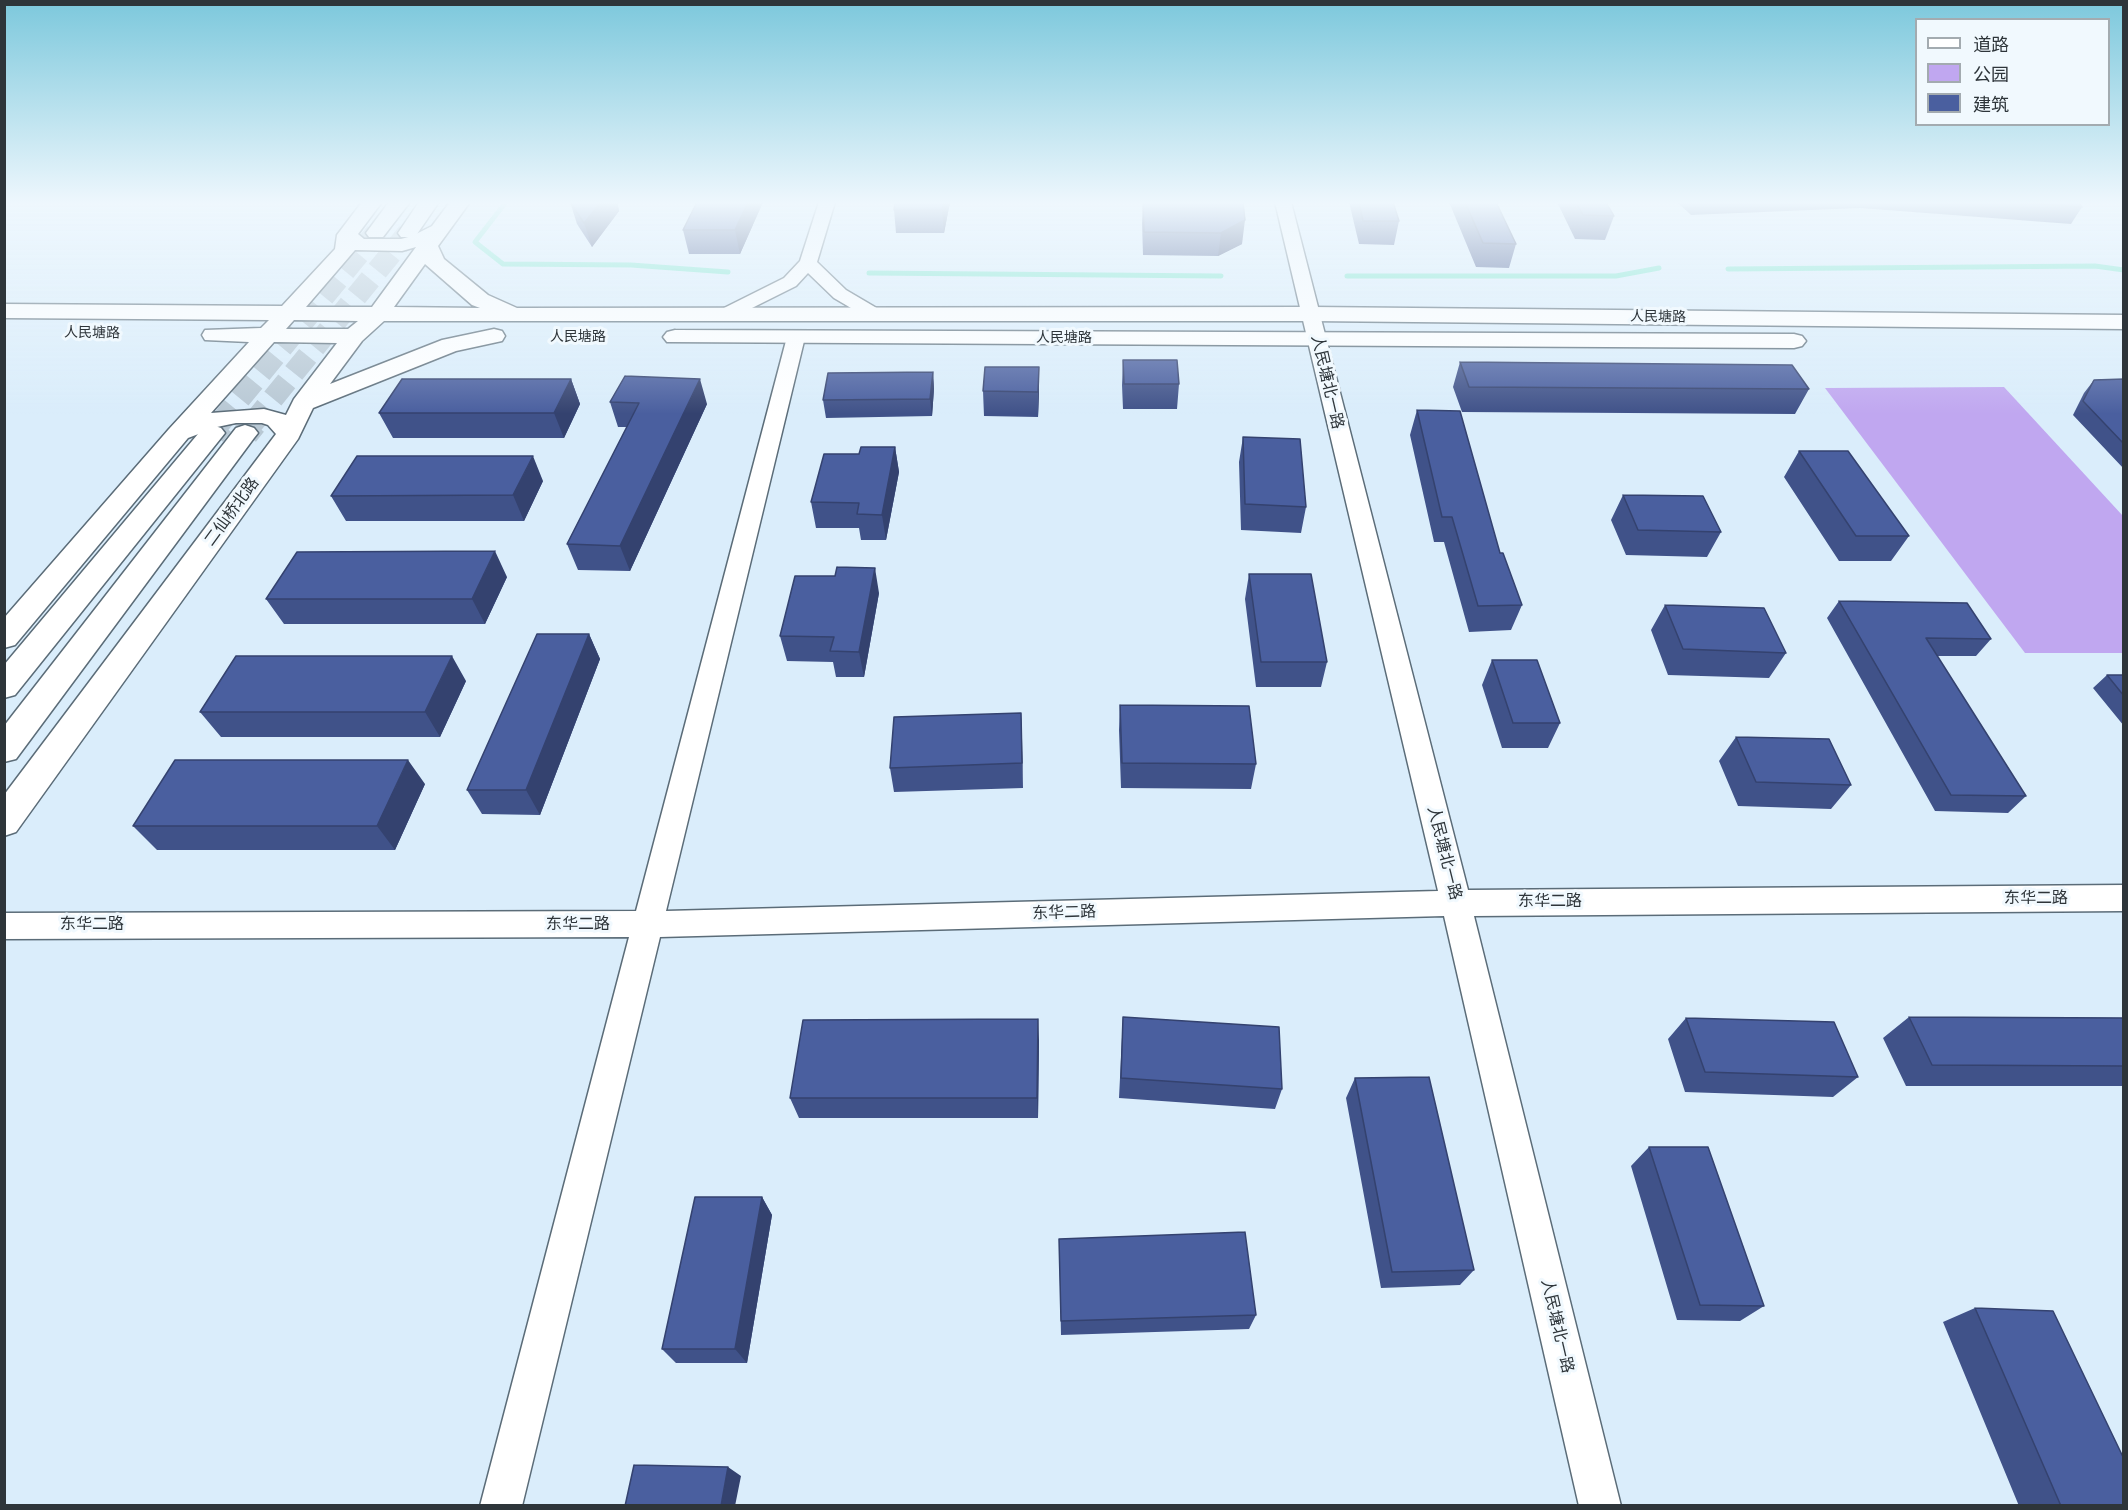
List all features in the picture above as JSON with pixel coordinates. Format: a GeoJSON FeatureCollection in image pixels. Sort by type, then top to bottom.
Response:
{"type":"FeatureCollection","features":[{"type":"Feature","properties":{"kind":"main road"},"geometry":{"type":"LineString","coordinates":[[4,638],[178,434],[324,272]]}},
{"type":"Feature","properties":{"kind":"main road","name":"二仙桥北路"},"geometry":{"type":"LineString","coordinates":[[4,822],[290,434],[303,404],[354,336],[378,314],[404,272]]}},
{"type":"Feature","properties":{"kind":"main road"},"geometry":{"type":"LineString","coordinates":[[447,272],[480,300],[515,315]]}},
{"type":"Feature","properties":{"kind":"main road","name":"人民塘路"},"geometry":{"type":"LineString","coordinates":[[4,311],[141,314],[287,312],[515,315],[874,314],[1814,342]]}},
{"type":"Feature","properties":{"kind":"main road","name":"人民塘路"},"geometry":{"type":"LineString","coordinates":[[657,337],[796,338],[1314,326],[2124,322]]}},
{"type":"Feature","properties":{"kind":"main road","name":"人民塘路"},"geometry":{"type":"LineString","coordinates":[[4,332],[158,334]]}},
{"type":"Feature","properties":{"kind":"main road","name":"人民塘路"},"geometry":{"type":"LineString","coordinates":[[194,335],[622,337]]}},
{"type":"Feature","properties":{"kind":"main road"},"geometry":{"type":"LineString","coordinates":[[303,404],[450,345],[494,336]]}},
{"type":"Feature","properties":{"kind":"main road"},"geometry":{"type":"LineString","coordinates":[[1945,342],[2124,343]]}},
{"type":"Feature","properties":{"kind":"main road"},"geometry":{"type":"LineString","coordinates":[[178,434],[212,420],[236,416],[264,416],[277,420],[290,434]]}},
{"type":"Feature","properties":{"kind":"main road"},"geometry":{"type":"LineString","coordinates":[[4,750],[245,433]]}},
{"type":"Feature","properties":{"kind":"main road"},"geometry":{"type":"LineString","coordinates":[[4,687],[212,434]]}},
{"type":"Feature","properties":{"kind":"street"},"geometry":{"type":"LineString","coordinates":[[726,314],[790,282],[799,272]]}},
{"type":"Feature","properties":{"kind":"street"},"geometry":{"type":"LineString","coordinates":[[818,272],[840,294],[874,314]]}},
{"type":"Feature","properties":{"kind":"street","name":"人民塘北一路"},"geometry":{"type":"LineString","coordinates":[[1301,272],[1456,903],[1600,1506]]}},
{"type":"Feature","properties":{"kind":"street"},"geometry":{"type":"LineString","coordinates":[[501,1506],[796,338]]}},
{"type":"Feature","properties":{"kind":"street","name":"东华二路"},"geometry":{"type":"LineString","coordinates":[[4,926],[648,924],[1456,903],[2124,898]]}},
{"type":"Feature","properties":{"kind":"green space"},"geometry":{"type":"Polygon","coordinates":[[[2004,387],[2123,516],[2123,653],[2025,653],[1825,388],[2004,387]]]}},
{"type":"Feature","properties":{"kind":"building"},"geometry":{"type":"Polygon","coordinates":[[[1123,360],[1177,360],[1179,384],[1124,384],[1123,360]]]}},
{"type":"Feature","properties":{"kind":"building"},"geometry":{"type":"Polygon","coordinates":[[[1460,362],[1792,365],[1809,389],[1469,387],[1460,362]]]}},
{"type":"Feature","properties":{"kind":"building"},"geometry":{"type":"Polygon","coordinates":[[[985,367],[1039,367],[1038,392],[983,391],[985,367]]]}},
{"type":"Feature","properties":{"kind":"building"},"geometry":{"type":"Polygon","coordinates":[[[933,372],[930,399],[823,400],[828,373],[933,372]]]}},
{"type":"Feature","properties":{"kind":"building"},"geometry":{"type":"Polygon","coordinates":[[[625,376],[700,379],[620,546],[567,544],[639,403],[610,402],[625,376]]]}},
{"type":"Feature","properties":{"kind":"building"},"geometry":{"type":"Polygon","coordinates":[[[402,379],[571,379],[554,413],[379,413],[402,379]]]}},
{"type":"Feature","properties":{"kind":"building"},"geometry":{"type":"Polygon","coordinates":[[[2124,379],[2124,444],[2083,401],[2094,380],[2124,379]]]}},
{"type":"Feature","properties":{"kind":"building"},"geometry":{"type":"Polygon","coordinates":[[[1417,410],[1460,411],[1500,553],[1503,553],[1522,605],[1478,606],[1452,517],[1442,517],[1417,410]]]}},
{"type":"Feature","properties":{"kind":"building"},"geometry":{"type":"Polygon","coordinates":[[[1243,437],[1300,439],[1306,507],[1245,504],[1243,437]]]}},
{"type":"Feature","properties":{"kind":"building"},"geometry":{"type":"Polygon","coordinates":[[[861,447],[895,447],[882,515],[857,514],[859,503],[811,502],[824,454],[859,454],[861,447]]]}},
{"type":"Feature","properties":{"kind":"building"},"geometry":{"type":"Polygon","coordinates":[[[1799,451],[1848,451],[1909,536],[1856,536],[1799,451]]]}},
{"type":"Feature","properties":{"kind":"building"},"geometry":{"type":"Polygon","coordinates":[[[357,456],[533,456],[513,495],[331,496],[357,456]]]}},
{"type":"Feature","properties":{"kind":"building"},"geometry":{"type":"Polygon","coordinates":[[[1623,495],[1703,496],[1721,532],[1638,530],[1623,495]]]}},
{"type":"Feature","properties":{"kind":"building"},"geometry":{"type":"Polygon","coordinates":[[[495,551],[472,599],[266,599],[297,552],[495,551]]]}},
{"type":"Feature","properties":{"kind":"building"},"geometry":{"type":"Polygon","coordinates":[[[837,567],[875,568],[859,652],[830,651],[834,637],[780,636],[795,576],[835,576],[837,567]]]}},
{"type":"Feature","properties":{"kind":"building"},"geometry":{"type":"Polygon","coordinates":[[[1249,574],[1311,574],[1327,662],[1261,662],[1249,574]]]}},
{"type":"Feature","properties":{"kind":"building"},"geometry":{"type":"Polygon","coordinates":[[[1839,601],[1967,603],[1991,639],[1926,638],[2026,796],[1951,795],[1839,601]]]}},
{"type":"Feature","properties":{"kind":"building"},"geometry":{"type":"Polygon","coordinates":[[[1665,605],[1764,608],[1786,653],[1683,649],[1665,605]]]}},
{"type":"Feature","properties":{"kind":"building"},"geometry":{"type":"Polygon","coordinates":[[[537,634],[589,634],[526,790],[467,790],[537,634]]]}},
{"type":"Feature","properties":{"kind":"building"},"geometry":{"type":"Polygon","coordinates":[[[236,656],[452,656],[425,712],[200,712],[236,656]]]}},
{"type":"Feature","properties":{"kind":"building"},"geometry":{"type":"Polygon","coordinates":[[[1492,660],[1537,660],[1560,723],[1513,723],[1492,660]]]}},
{"type":"Feature","properties":{"kind":"building"},"geometry":{"type":"Polygon","coordinates":[[[2107,675],[2124,675],[2124,696],[2107,675]]]}},
{"type":"Feature","properties":{"kind":"building"},"geometry":{"type":"Polygon","coordinates":[[[1120,705],[1249,706],[1256,764],[1122,763],[1120,705]]]}},
{"type":"Feature","properties":{"kind":"building"},"geometry":{"type":"Polygon","coordinates":[[[1021,713],[1022,763],[890,768],[894,717],[1021,713]]]}},
{"type":"Feature","properties":{"kind":"building"},"geometry":{"type":"Polygon","coordinates":[[[1736,737],[1829,739],[1851,785],[1756,782],[1736,737]]]}},
{"type":"Feature","properties":{"kind":"building"},"geometry":{"type":"Polygon","coordinates":[[[175,760],[408,760],[377,826],[133,826],[175,760]]]}},
{"type":"Feature","properties":{"kind":"building"},"geometry":{"type":"Polygon","coordinates":[[[1123,1017],[1279,1027],[1282,1089],[1121,1078],[1123,1017]]]}},
{"type":"Feature","properties":{"kind":"building"},"geometry":{"type":"Polygon","coordinates":[[[1909,1017],[2124,1018],[2124,1066],[1932,1065],[1909,1017]]]}},
{"type":"Feature","properties":{"kind":"building"},"geometry":{"type":"Polygon","coordinates":[[[1686,1018],[1834,1022],[1858,1077],[1705,1072],[1686,1018]]]}},
{"type":"Feature","properties":{"kind":"building"},"geometry":{"type":"Polygon","coordinates":[[[1038,1019],[1037,1098],[790,1098],[803,1020],[1038,1019]]]}},
{"type":"Feature","properties":{"kind":"building"},"geometry":{"type":"Polygon","coordinates":[[[1429,1077],[1474,1270],[1392,1272],[1355,1078],[1429,1077]]]}},
{"type":"Feature","properties":{"kind":"building"},"geometry":{"type":"Polygon","coordinates":[[[1649,1147],[1708,1147],[1764,1306],[1700,1305],[1649,1147]]]}},
{"type":"Feature","properties":{"kind":"building"},"geometry":{"type":"Polygon","coordinates":[[[695,1197],[762,1197],[735,1349],[662,1349],[695,1197]]]}},
{"type":"Feature","properties":{"kind":"building"},"geometry":{"type":"Polygon","coordinates":[[[1245,1232],[1256,1315],[1061,1321],[1059,1239],[1245,1232]]]}},
{"type":"Feature","properties":{"kind":"building"},"geometry":{"type":"Polygon","coordinates":[[[1975,1308],[2053,1311],[2124,1459],[2124,1506],[2061,1506],[1975,1308]]]}},
{"type":"Feature","properties":{"kind":"building"},"geometry":{"type":"Polygon","coordinates":[[[634,1465],[728,1467],[721,1506],[625,1506],[634,1465]]]}},
{"type":"Feature","properties":{"kind":"waterway"},"geometry":{"type":"LineString","coordinates":[[1347,276],[1616,276],[1635,272]]}},
{"type":"Feature","properties":{"kind":"waterway"},"geometry":{"type":"LineString","coordinates":[[869,273],[1221,276]]}},
{"type":"Feature","properties":{"kind":"tunnel"},"geometry":{"type":"LineString","coordinates":[[219,424],[344,272]]}},
{"type":"Feature","properties":{"kind":"tunnel"},"geometry":{"type":"LineString","coordinates":[[252,424],[376,272]]}},
{"type":"Feature","properties":{"kind":"tunnel"},"geometry":{"type":"LineString","coordinates":[[212,433],[220,423]]}},
{"type":"Feature","properties":{"kind":"tunnel"},"geometry":{"type":"LineString","coordinates":[[245,433],[253,423]]}}]}
